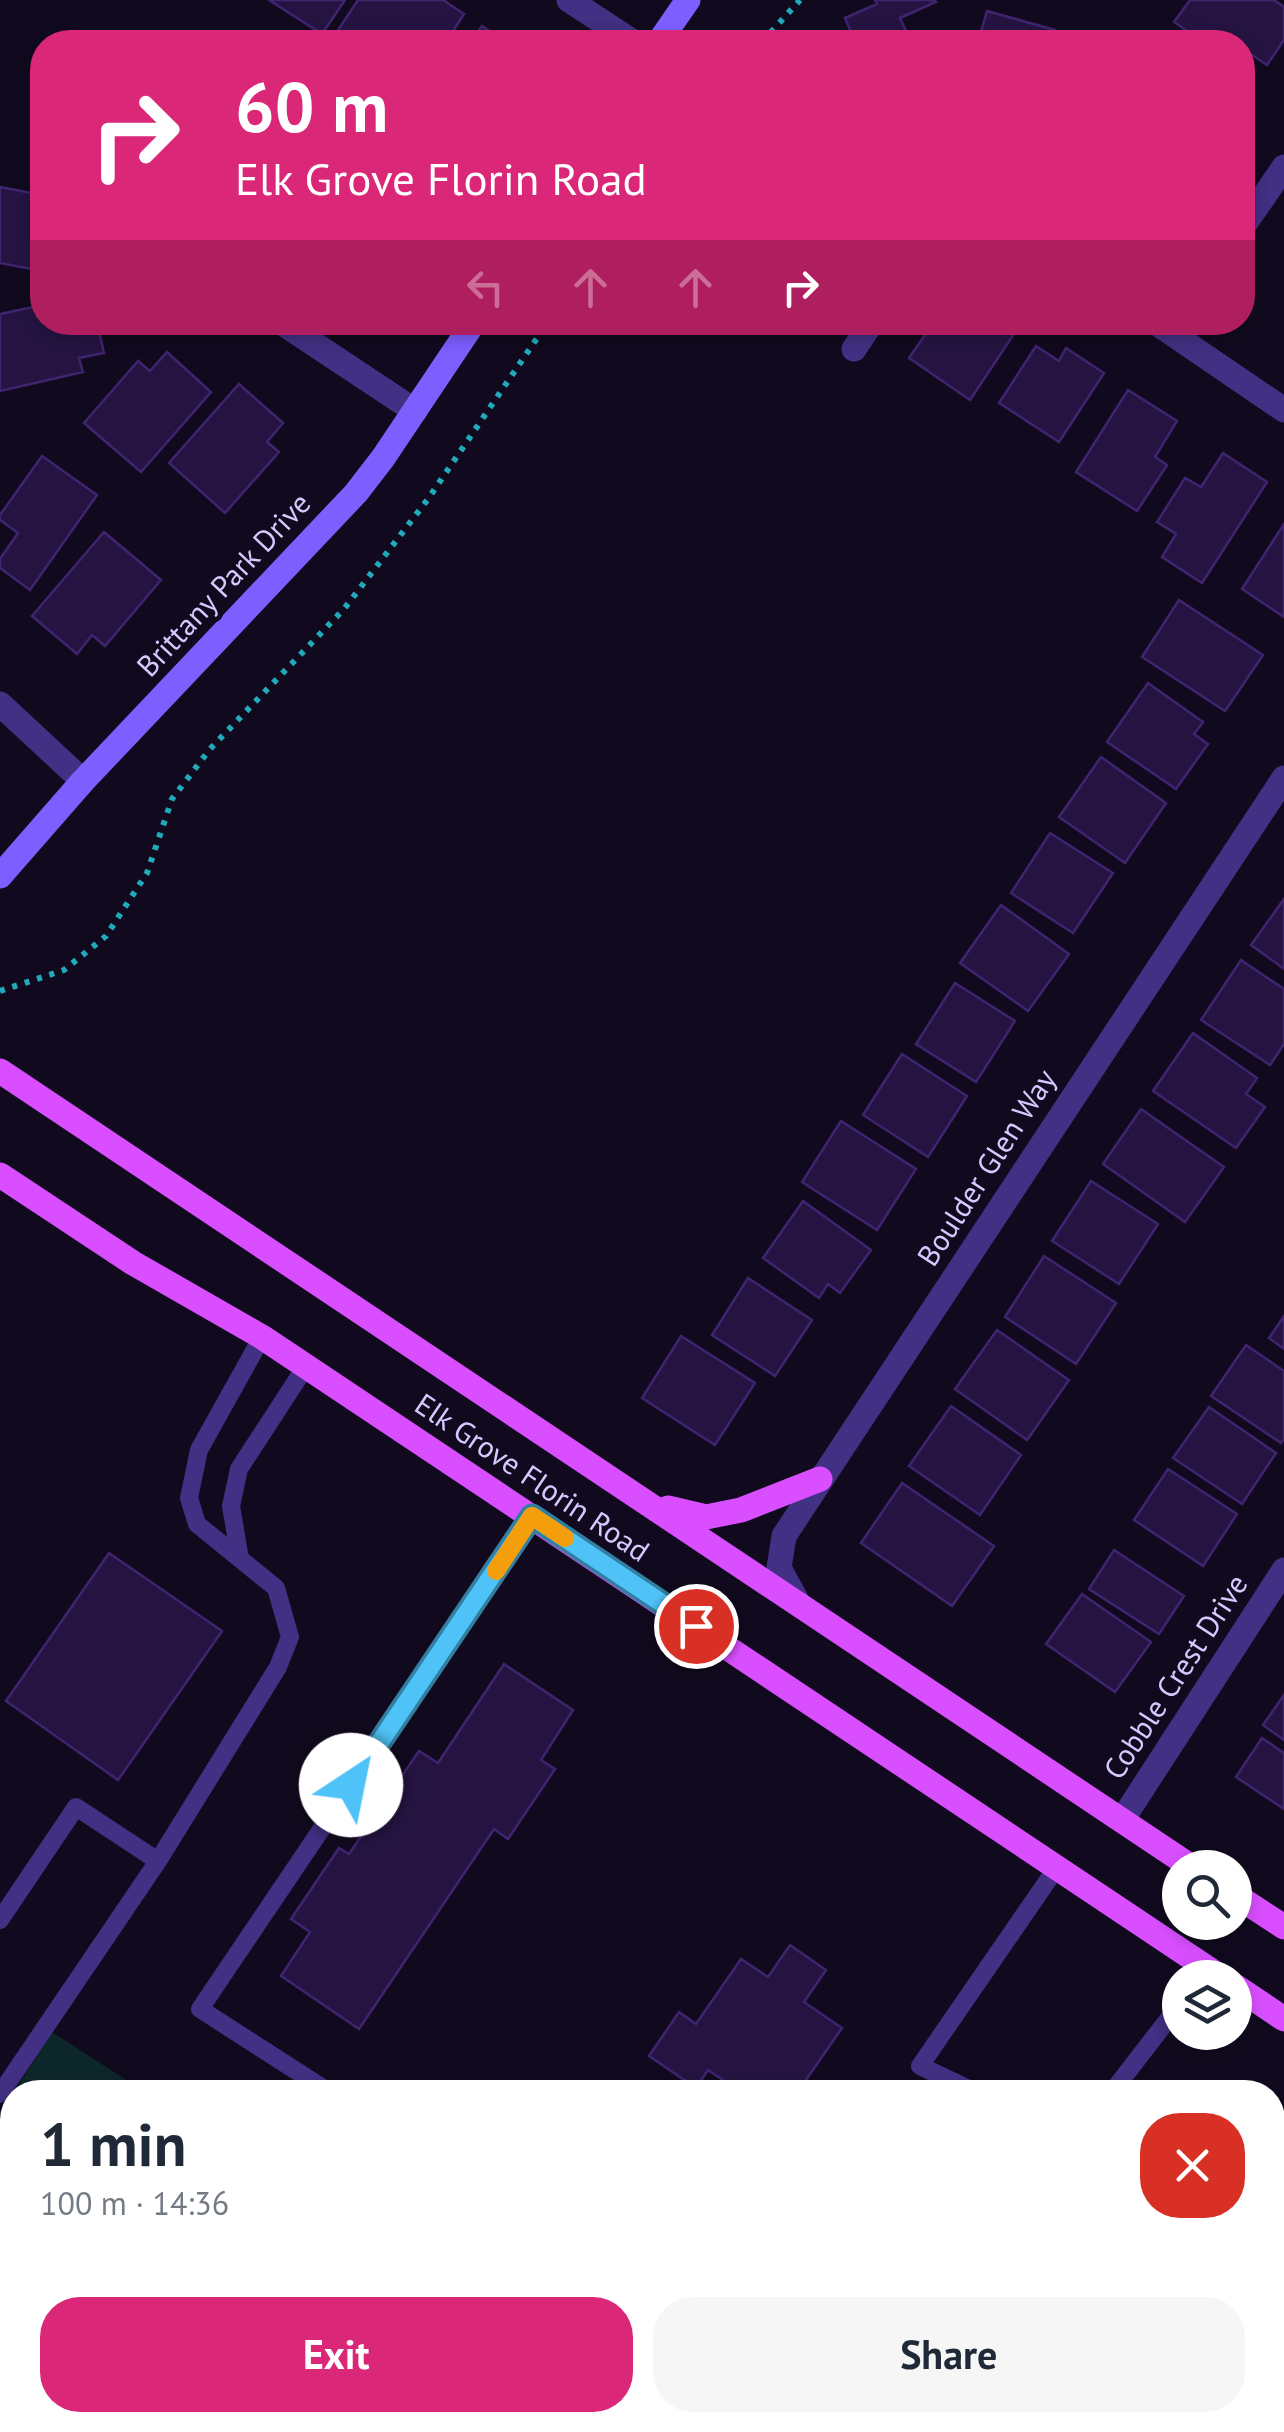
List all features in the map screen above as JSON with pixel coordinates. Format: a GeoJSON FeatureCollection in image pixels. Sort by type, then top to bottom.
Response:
{"type":"FeatureCollection","features":[{"type":"Feature","properties":{"kind":"main road","name":"Elk Grove Florin Road"},"geometry":{"type":"LineString","coordinates":[[0,1071],[1166,1850]]}},
{"type":"Feature","properties":{"kind":"main road","name":"Elk Grove Florin Road"},"geometry":{"type":"LineString","coordinates":[[0,1175],[133,1264],[306,1366],[1057,1867],[1190,1960]]}},
{"type":"Feature","properties":{"kind":"main road"},"geometry":{"type":"LineString","coordinates":[[648,1504],[706,1517],[748,1508],[820,1479]]}},
{"type":"Feature","properties":{"kind":"main road"},"geometry":{"type":"LineString","coordinates":[[1252,1906],[1284,1927]]}},
{"type":"Feature","properties":{"kind":"main road"},"geometry":{"type":"LineString","coordinates":[[1252,1997],[1284,2019]]}},
{"type":"Feature","properties":{"kind":"street"},"geometry":{"type":"LineString","coordinates":[[569,0],[615,30]]}},
{"type":"Feature","properties":{"kind":"street"},"geometry":{"type":"LineString","coordinates":[[668,30],[688,0]]}},
{"type":"Feature","properties":{"kind":"street"},"geometry":{"type":"LineString","coordinates":[[1255,209],[1284,167]]}},
{"type":"Feature","properties":{"kind":"street"},"geometry":{"type":"LineString","coordinates":[[300,335],[415,412]]}},
{"type":"Feature","properties":{"kind":"street","name":"Brittany Park Drive"},"geometry":{"type":"LineString","coordinates":[[0,876],[82,781],[356,493],[465,335]]}},
{"type":"Feature","properties":{"kind":"street"},"geometry":{"type":"LineString","coordinates":[[854,349],[863,335]]}},
{"type":"Feature","properties":{"kind":"street"},"geometry":{"type":"LineString","coordinates":[[1180,335],[1284,410]]}},
{"type":"Feature","properties":{"kind":"street"},"geometry":{"type":"LineString","coordinates":[[0,704],[82,781]]}},
{"type":"Feature","properties":{"kind":"street","name":"Boulder Glen Way"},"geometry":{"type":"LineString","coordinates":[[797,1601],[779,1568],[784,1536],[1284,778]]}},
{"type":"Feature","properties":{"kind":"street","name":"Cobble Crest Drive"},"geometry":{"type":"LineString","coordinates":[[1122,1820],[1284,1570]]}},
{"type":"Feature","properties":{"kind":"lane"},"geometry":{"type":"LineString","coordinates":[[9,2080],[158,1861],[278,1668],[290,1637],[276,1588],[198,1524],[189,1498],[199,1450],[262,1338]]}},
{"type":"Feature","properties":{"kind":"lane"},"geometry":{"type":"LineString","coordinates":[[240,1559],[231,1506],[239,1469],[306,1366]]}},
{"type":"Feature","properties":{"kind":"lane"},"geometry":{"type":"LineString","coordinates":[[310,2080],[200,2009],[532,1516]]}},
{"type":"Feature","properties":{"kind":"lane"},"geometry":{"type":"LineString","coordinates":[[0,1920],[76,1808],[158,1861]]}},
{"type":"Feature","properties":{"kind":"lane"},"geometry":{"type":"LineString","coordinates":[[950,2080],[920,2066],[1057,1867]]}},
{"type":"Feature","properties":{"kind":"lane"},"geometry":{"type":"LineString","coordinates":[[1121,2080],[1162,2027]]}},
{"type":"Feature","properties":{"kind":"path"},"geometry":{"type":"LineString","coordinates":[[773,30],[800,0]]}},
{"type":"Feature","properties":{"kind":"path"},"geometry":{"type":"LineString","coordinates":[[0,991],[64,970],[106,936],[147,873],[172,799],[210,749],[344,608],[428,499],[539,335]]}},
{"type":"Feature","properties":{"kind":"green space"},"geometry":{"type":"Polygon","coordinates":[[[52,2032],[126,2080],[22,2080],[52,2032]]]}},
{"type":"Feature","properties":{"kind":"building"},"geometry":{"type":"Polygon","coordinates":[[[269,0],[345,0],[325,30],[316,30],[269,0]]]}},
{"type":"Feature","properties":{"kind":"building"},"geometry":{"type":"Polygon","coordinates":[[[358,0],[443,0],[464,14],[454,30],[338,30],[358,0]]]}},
{"type":"Feature","properties":{"kind":"building"},"geometry":{"type":"Polygon","coordinates":[[[875,0],[936,2],[900,18],[906,30],[850,30],[845,18],[877,4],[875,0]]]}},
{"type":"Feature","properties":{"kind":"building"},"geometry":{"type":"Polygon","coordinates":[[[1190,0],[1274,0],[1284,7],[1284,40],[1267,65],[1255,57],[1255,30],[1186,30],[1174,22],[1190,0]]]}},
{"type":"Feature","properties":{"kind":"building"},"geometry":{"type":"Polygon","coordinates":[[[987,11],[1055,30],[981,30],[987,11]]]}},
{"type":"Feature","properties":{"kind":"building"},"geometry":{"type":"Polygon","coordinates":[[[0,187],[30,193],[30,269],[0,263],[0,187]]]}},
{"type":"Feature","properties":{"kind":"building"},"geometry":{"type":"Polygon","coordinates":[[[30,308],[30,335],[100,335],[104,353],[79,358],[83,372],[0,391],[0,314],[30,308]]]}},
{"type":"Feature","properties":{"kind":"building"},"geometry":{"type":"Polygon","coordinates":[[[925,335],[1013,335],[970,400],[909,358],[925,335]]]}},
{"type":"Feature","properties":{"kind":"building"},"geometry":{"type":"Polygon","coordinates":[[[1036,346],[1059,361],[1066,348],[1104,373],[1059,442],[999,403],[1036,346]]]}},
{"type":"Feature","properties":{"kind":"building"},"geometry":{"type":"Polygon","coordinates":[[[167,352],[211,392],[141,472],[84,423],[138,361],[150,371],[167,352]]]}},
{"type":"Feature","properties":{"kind":"building"},"geometry":{"type":"Polygon","coordinates":[[[239,384],[283,423],[267,442],[279,452],[225,513],[169,463],[239,384]]]}},
{"type":"Feature","properties":{"kind":"building"},"geometry":{"type":"Polygon","coordinates":[[[1128,390],[1177,421],[1155,457],[1167,465],[1137,511],[1076,472],[1128,390]]]}},
{"type":"Feature","properties":{"kind":"building"},"geometry":{"type":"Polygon","coordinates":[[[1223,453],[1267,482],[1202,583],[1162,557],[1176,534],[1157,522],[1185,478],[1201,487],[1223,453]]]}},
{"type":"Feature","properties":{"kind":"building"},"geometry":{"type":"Polygon","coordinates":[[[42,456],[97,495],[30,590],[0,568],[0,559],[18,533],[0,520],[0,515],[42,456]]]}},
{"type":"Feature","properties":{"kind":"building"},"geometry":{"type":"Polygon","coordinates":[[[1284,524],[1284,617],[1242,589],[1284,524]]]}},
{"type":"Feature","properties":{"kind":"building"},"geometry":{"type":"Polygon","coordinates":[[[104,532],[161,580],[105,646],[92,635],[77,654],[32,616],[104,532]]]}},
{"type":"Feature","properties":{"kind":"building"},"geometry":{"type":"Polygon","coordinates":[[[1179,600],[1263,655],[1225,711],[1142,657],[1179,600]]]}},
{"type":"Feature","properties":{"kind":"building"},"geometry":{"type":"Polygon","coordinates":[[[1148,683],[1203,722],[1194,734],[1208,744],[1176,789],[1107,742],[1148,683]]]}},
{"type":"Feature","properties":{"kind":"building"},"geometry":{"type":"Polygon","coordinates":[[[1101,757],[1166,803],[1125,863],[1059,817],[1101,757]]]}},
{"type":"Feature","properties":{"kind":"building"},"geometry":{"type":"Polygon","coordinates":[[[1050,833],[1113,873],[1073,933],[1011,893],[1050,833]]]}},
{"type":"Feature","properties":{"kind":"building"},"geometry":{"type":"Polygon","coordinates":[[[1284,899],[1284,969],[1251,945],[1284,899]]]}},
{"type":"Feature","properties":{"kind":"building"},"geometry":{"type":"Polygon","coordinates":[[[1001,905],[1069,954],[1028,1011],[960,963],[1001,905]]]}},
{"type":"Feature","properties":{"kind":"building"},"geometry":{"type":"Polygon","coordinates":[[[1241,960],[1284,989],[1284,1044],[1270,1065],[1201,1020],[1241,960]]]}},
{"type":"Feature","properties":{"kind":"building"},"geometry":{"type":"Polygon","coordinates":[[[955,983],[1015,1021],[976,1082],[916,1044],[955,983]]]}},
{"type":"Feature","properties":{"kind":"building"},"geometry":{"type":"Polygon","coordinates":[[[1193,1033],[1257,1078],[1246,1094],[1265,1107],[1236,1148],[1153,1091],[1193,1033]]]}},
{"type":"Feature","properties":{"kind":"building"},"geometry":{"type":"Polygon","coordinates":[[[902,1054],[967,1096],[928,1157],[863,1115],[902,1054]]]}},
{"type":"Feature","properties":{"kind":"building"},"geometry":{"type":"Polygon","coordinates":[[[1141,1109],[1224,1167],[1185,1222],[1103,1164],[1141,1109]]]}},
{"type":"Feature","properties":{"kind":"building"},"geometry":{"type":"Polygon","coordinates":[[[841,1121],[916,1169],[877,1230],[802,1182],[841,1121]]]}},
{"type":"Feature","properties":{"kind":"building"},"geometry":{"type":"Polygon","coordinates":[[[1091,1181],[1158,1224],[1119,1284],[1052,1241],[1091,1181]]]}},
{"type":"Feature","properties":{"kind":"building"},"geometry":{"type":"Polygon","coordinates":[[[803,1201],[871,1250],[840,1293],[828,1284],[819,1298],[763,1258],[803,1201]]]}},
{"type":"Feature","properties":{"kind":"building"},"geometry":{"type":"Polygon","coordinates":[[[1044,1256],[1116,1303],[1076,1364],[1005,1317],[1044,1256]]]}},
{"type":"Feature","properties":{"kind":"building"},"geometry":{"type":"Polygon","coordinates":[[[748,1278],[812,1320],[775,1376],[712,1335],[748,1278]]]}},
{"type":"Feature","properties":{"kind":"building"},"geometry":{"type":"Polygon","coordinates":[[[1284,1316],[1284,1349],[1269,1338],[1284,1316]]]}},
{"type":"Feature","properties":{"kind":"building"},"geometry":{"type":"Polygon","coordinates":[[[997,1330],[1069,1380],[1027,1440],[955,1389],[997,1330]]]}},
{"type":"Feature","properties":{"kind":"building"},"geometry":{"type":"Polygon","coordinates":[[[681,1336],[755,1383],[715,1445],[642,1398],[681,1336]]]}},
{"type":"Feature","properties":{"kind":"building"},"geometry":{"type":"Polygon","coordinates":[[[1246,1345],[1284,1371],[1281,1443],[1211,1396],[1246,1345]]]}},
{"type":"Feature","properties":{"kind":"building"},"geometry":{"type":"Polygon","coordinates":[[[951,1406],[1021,1455],[980,1515],[909,1466],[951,1406]]]}},
{"type":"Feature","properties":{"kind":"building"},"geometry":{"type":"Polygon","coordinates":[[[1209,1407],[1276,1453],[1242,1504],[1173,1458],[1209,1407]]]}},
{"type":"Feature","properties":{"kind":"building"},"geometry":{"type":"Polygon","coordinates":[[[1168,1469],[1237,1514],[1203,1566],[1134,1520],[1168,1469]]]}},
{"type":"Feature","properties":{"kind":"building"},"geometry":{"type":"Polygon","coordinates":[[[902,1483],[994,1546],[952,1606],[861,1543],[902,1483]]]}},
{"type":"Feature","properties":{"kind":"building"},"geometry":{"type":"Polygon","coordinates":[[[1114,1550],[1184,1596],[1159,1634],[1089,1589],[1114,1550]]]}},
{"type":"Feature","properties":{"kind":"building"},"geometry":{"type":"Polygon","coordinates":[[[109,1553],[222,1631],[118,1780],[6,1701],[109,1553]]]}},
{"type":"Feature","properties":{"kind":"building"},"geometry":{"type":"Polygon","coordinates":[[[1082,1594],[1151,1642],[1115,1692],[1046,1644],[1082,1594]]]}},
{"type":"Feature","properties":{"kind":"building"},"geometry":{"type":"Polygon","coordinates":[[[504,1664],[573,1710],[541,1760],[555,1769],[508,1839],[494,1829],[359,2029],[281,1976],[310,1932],[291,1919],[339,1848],[349,1854],[419,1751],[438,1763],[504,1664]]]}},
{"type":"Feature","properties":{"kind":"building"},"geometry":{"type":"Polygon","coordinates":[[[1284,1695],[1284,1740],[1263,1725],[1284,1695]]]}},
{"type":"Feature","properties":{"kind":"building"},"geometry":{"type":"Polygon","coordinates":[[[1262,1738],[1284,1753],[1284,1809],[1236,1777],[1262,1738]]]}},
{"type":"Feature","properties":{"kind":"building"},"geometry":{"type":"Polygon","coordinates":[[[790,1945],[826,1970],[804,2002],[842,2028],[806,2080],[723,2080],[708,2070],[701,2080],[684,2080],[649,2056],[679,2012],[696,2024],[741,1959],[768,1977],[790,1945]]]}},
{"type":"Feature","properties":{"kind":"slow traffic"},"geometry":{"type":"LineString","coordinates":[[496,1571],[532,1516],[565,1538]]}},
{"type":"Feature","properties":{"kind":"route"},"geometry":{"type":"LineString","coordinates":[[351,1785],[532,1516],[696,1626]]}}]}
